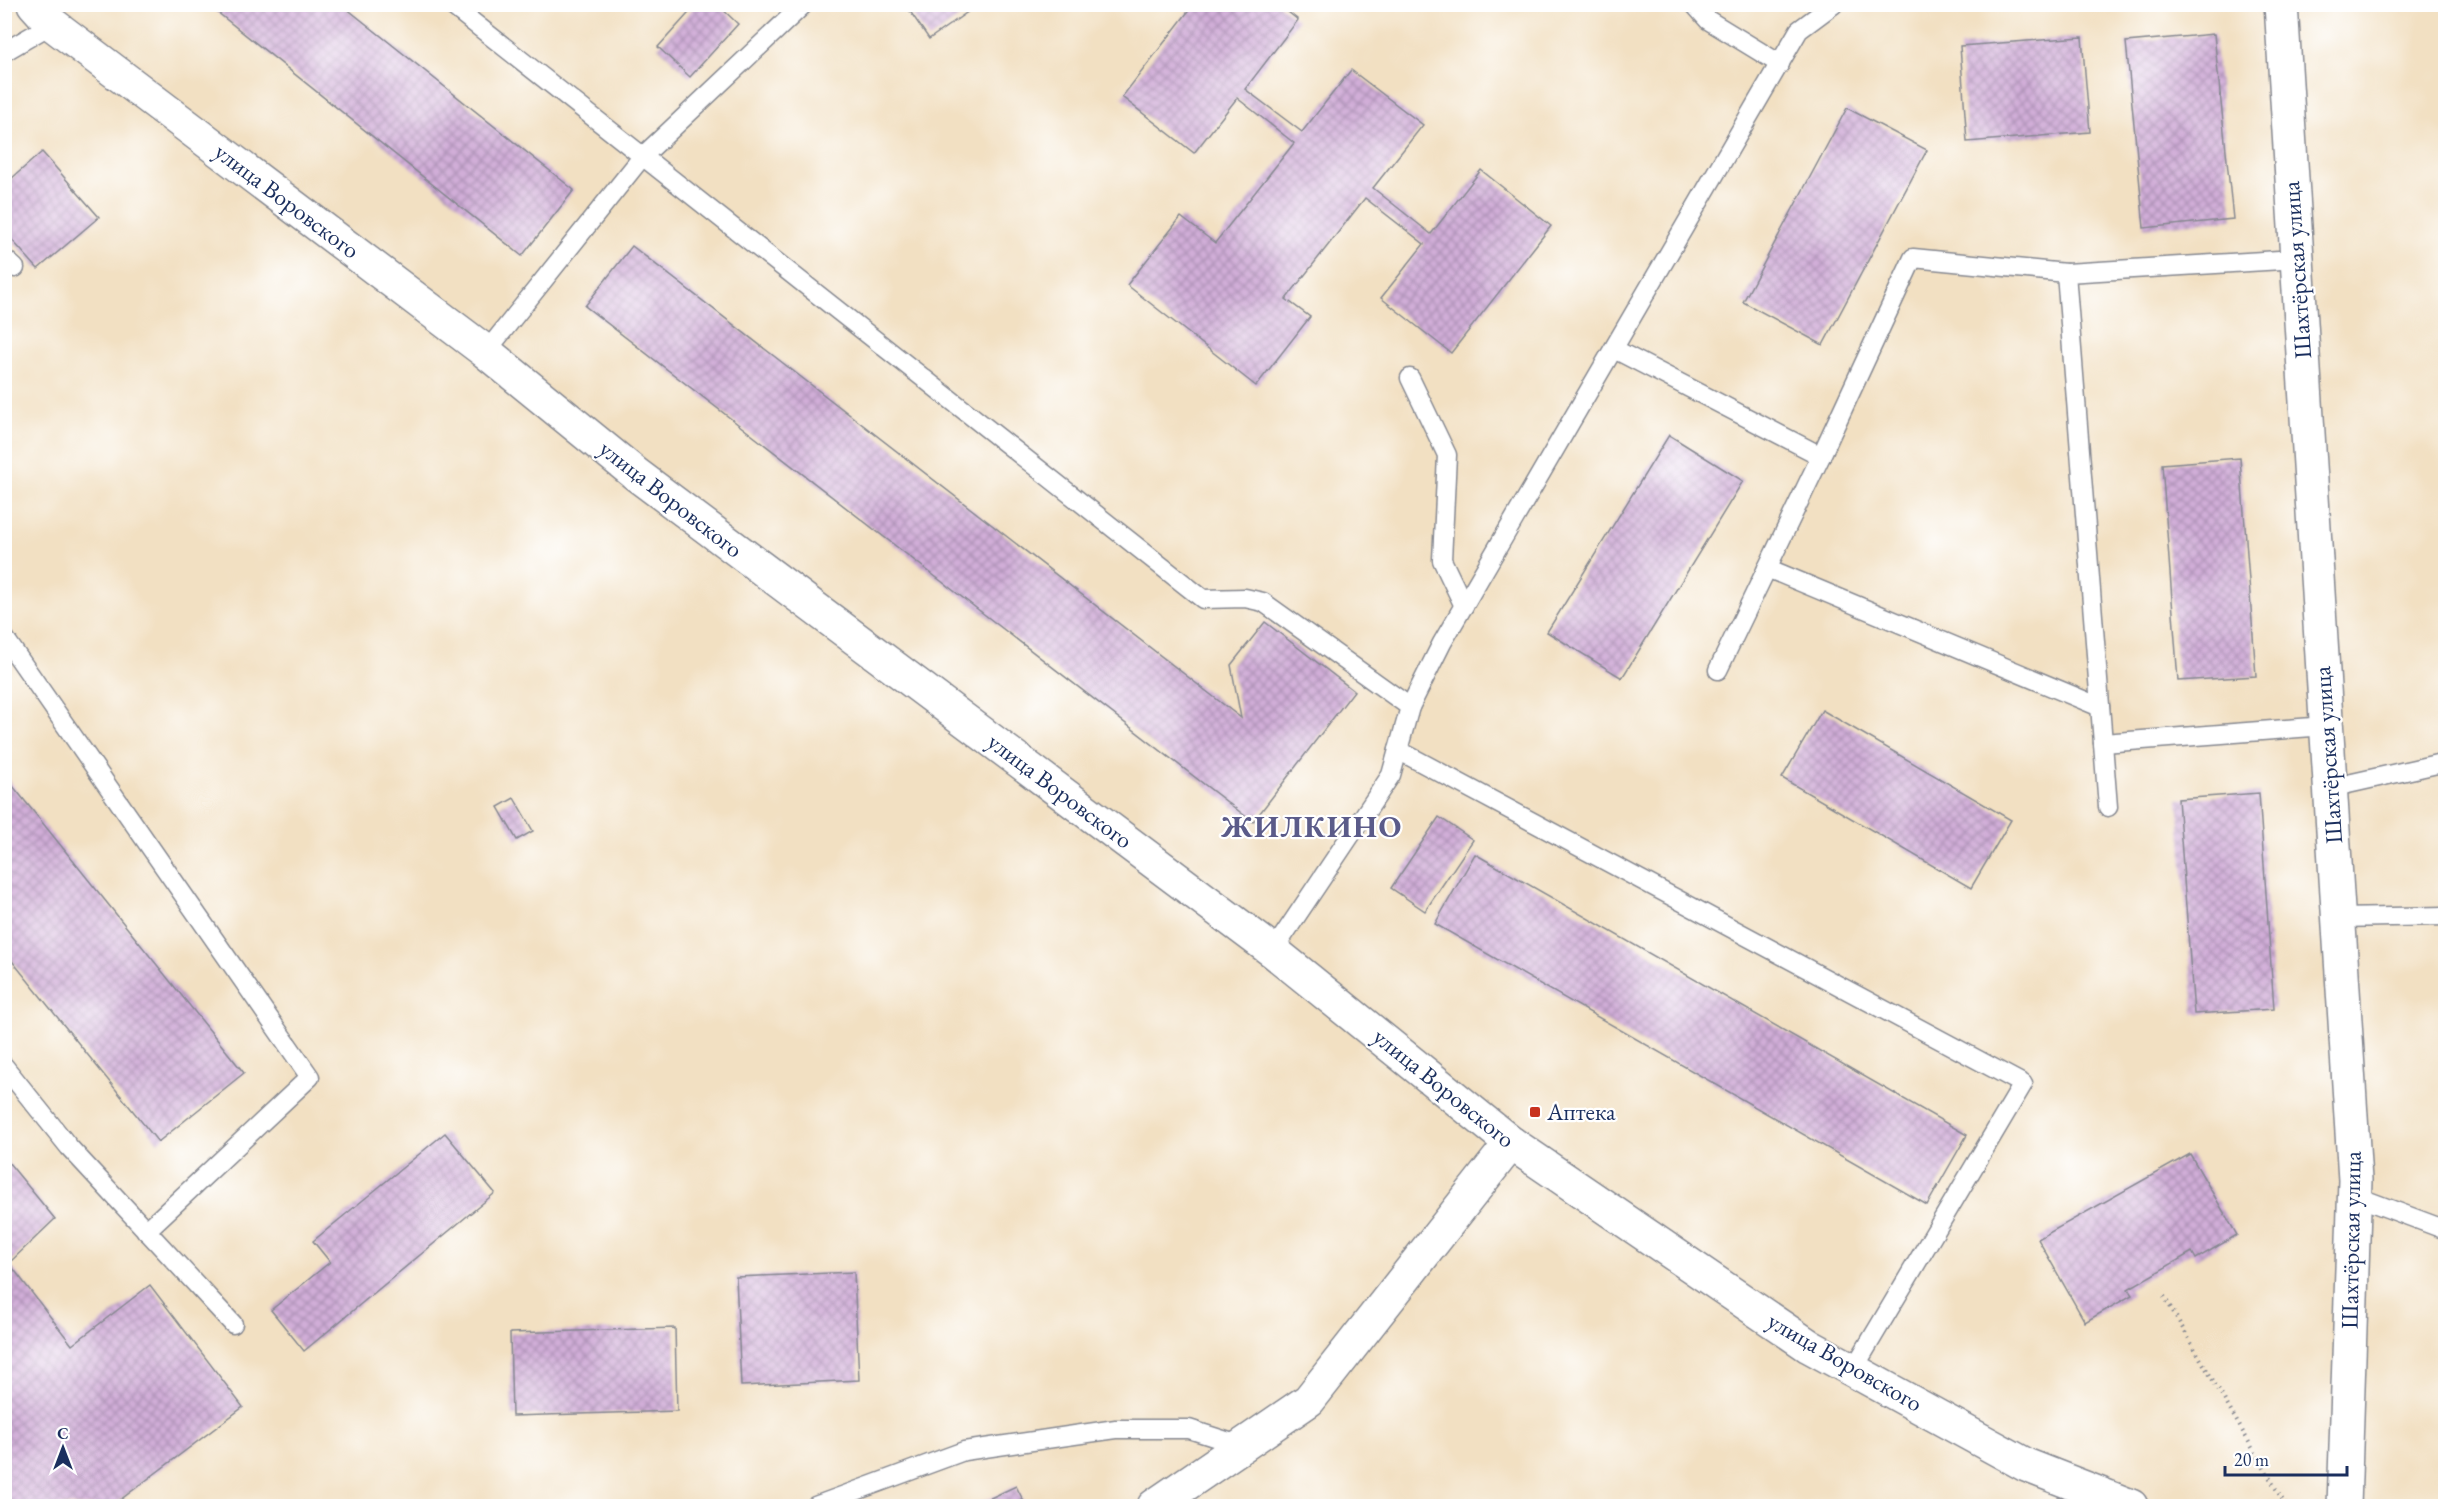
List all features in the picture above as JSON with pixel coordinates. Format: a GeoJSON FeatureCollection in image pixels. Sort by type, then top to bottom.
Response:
{"type":"FeatureCollection","features":[{"type":"Feature","properties":{"kind":"street","name":"Шахтёрская улица"},"geometry":{"type":"LineString","coordinates":[[2280,4],[2355,1196],[2344,1506]]}},
{"type":"Feature","properties":{"kind":"street","name":"улица Воровского"},"geometry":{"type":"LineString","coordinates":[[43,14],[486,352],[637,475],[1273,951],[1511,1143],[1809,1346],[2026,1465],[2131,1506]]}},
{"type":"Feature","properties":{"kind":"street"},"geometry":{"type":"LineString","coordinates":[[1154,1506],[1309,1400],[1511,1143]]}},
{"type":"Feature","properties":{"kind":"lane"},"geometry":{"type":"LineString","coordinates":[[450,4],[1203,600],[1245,598],[1263,602],[1410,707]]}},
{"type":"Feature","properties":{"kind":"lane"},"geometry":{"type":"LineString","coordinates":[[486,352],[642,157],[804,4]]}},
{"type":"Feature","properties":{"kind":"lane"},"geometry":{"type":"LineString","coordinates":[[1694,4],[1708,20],[1780,64]]}},
{"type":"Feature","properties":{"kind":"lane"},"geometry":{"type":"LineString","coordinates":[[1273,951],[1391,775],[1410,707],[1442,643],[1799,30],[1834,4]]}},
{"type":"Feature","properties":{"kind":"lane"},"geometry":{"type":"LineString","coordinates":[[4,52],[43,14]]}},
{"type":"Feature","properties":{"kind":"lane"},"geometry":{"type":"LineString","coordinates":[[1718,670],[1913,258],[2066,273],[2297,259]]}},
{"type":"Feature","properties":{"kind":"lane"},"geometry":{"type":"LineString","coordinates":[[2066,273],[2108,807]]}},
{"type":"Feature","properties":{"kind":"lane"},"geometry":{"type":"LineString","coordinates":[[1614,349],[1821,456]]}},
{"type":"Feature","properties":{"kind":"lane"},"geometry":{"type":"LineString","coordinates":[[1410,378],[1446,455],[1442,560],[1464,606]]}},
{"type":"Feature","properties":{"kind":"lane"},"geometry":{"type":"LineString","coordinates":[[1767,568],[2100,708]]}},
{"type":"Feature","properties":{"kind":"lane"},"geometry":{"type":"LineString","coordinates":[[4,637],[310,1077],[146,1231]]}},
{"type":"Feature","properties":{"kind":"lane"},"geometry":{"type":"LineString","coordinates":[[2103,743],[2326,726]]}},
{"type":"Feature","properties":{"kind":"lane"},"geometry":{"type":"LineString","coordinates":[[1398,750],[2023,1084],[1853,1370]]}},
{"type":"Feature","properties":{"kind":"lane"},"geometry":{"type":"LineString","coordinates":[[2330,789],[2445,762]]}},
{"type":"Feature","properties":{"kind":"lane"},"geometry":{"type":"LineString","coordinates":[[2338,918],[2445,916]]}},
{"type":"Feature","properties":{"kind":"lane"},"geometry":{"type":"LineString","coordinates":[[4,1066],[69,1147],[233,1324]]}},
{"type":"Feature","properties":{"kind":"lane"},"geometry":{"type":"LineString","coordinates":[[2355,1196],[2445,1230]]}},
{"type":"Feature","properties":{"kind":"lane"},"geometry":{"type":"LineString","coordinates":[[815,1506],[964,1451],[1104,1431],[1189,1429],[1242,1446]]}},
{"type":"Feature","properties":{"kind":"path"},"geometry":{"type":"LineString","coordinates":[[2164,1296],[2286,1506]]}},
{"type":"Feature","properties":{"kind":"building"},"geometry":{"type":"Polygon","coordinates":[[[207,4],[341,4],[574,190],[522,256],[207,4]]]}},
{"type":"Feature","properties":{"kind":"building"},"geometry":{"type":"Polygon","coordinates":[[[697,4],[717,4],[738,24],[690,77],[658,47],[697,4]]]}},
{"type":"Feature","properties":{"kind":"building"},"geometry":{"type":"Polygon","coordinates":[[[905,4],[979,4],[929,39],[905,4]]]}},
{"type":"Feature","properties":{"kind":"building"},"geometry":{"type":"Polygon","coordinates":[[[1194,4],[1278,4],[1298,20],[1245,89],[1302,132],[1351,70],[1423,125],[1373,188],[1431,234],[1481,170],[1551,226],[1451,353],[1381,298],[1424,244],[1365,198],[1286,299],[1310,317],[1256,386],[1127,285],[1181,217],[1215,243],[1294,143],[1237,98],[1194,153],[1122,97],[1194,4]]]}},
{"type":"Feature","properties":{"kind":"building"},"geometry":{"type":"Polygon","coordinates":[[[2214,34],[2233,219],[2144,228],[2126,42],[2214,34]]]}},
{"type":"Feature","properties":{"kind":"building"},"geometry":{"type":"Polygon","coordinates":[[[2082,37],[2090,132],[1967,142],[1960,46],[2082,37]]]}},
{"type":"Feature","properties":{"kind":"building"},"geometry":{"type":"Polygon","coordinates":[[[1847,108],[1927,150],[1823,345],[1743,302],[1847,108]]]}},
{"type":"Feature","properties":{"kind":"building"},"geometry":{"type":"Polygon","coordinates":[[[42,152],[99,217],[38,269],[4,231],[4,185],[42,152]]]}},
{"type":"Feature","properties":{"kind":"building"},"geometry":{"type":"Polygon","coordinates":[[[632,246],[1241,718],[1231,665],[1265,622],[1354,691],[1253,822],[585,306],[632,246]]]}},
{"type":"Feature","properties":{"kind":"building"},"geometry":{"type":"Polygon","coordinates":[[[1669,435],[1743,481],[1622,678],[1547,632],[1669,435]]]}},
{"type":"Feature","properties":{"kind":"building"},"geometry":{"type":"Polygon","coordinates":[[[2240,458],[2256,676],[2178,681],[2162,464],[2240,458]]]}},
{"type":"Feature","properties":{"kind":"building"},"geometry":{"type":"Polygon","coordinates":[[[1822,710],[2011,820],[1971,888],[1782,778],[1822,710]]]}},
{"type":"Feature","properties":{"kind":"building"},"geometry":{"type":"Polygon","coordinates":[[[4,775],[244,1073],[158,1142],[4,951],[4,775]]]}},
{"type":"Feature","properties":{"kind":"building"},"geometry":{"type":"Polygon","coordinates":[[[2259,793],[2274,1009],[2194,1014],[2178,799],[2259,793]]]}},
{"type":"Feature","properties":{"kind":"building"},"geometry":{"type":"Polygon","coordinates":[[[514,798],[533,831],[517,840],[498,807],[514,798]]]}},
{"type":"Feature","properties":{"kind":"building"},"geometry":{"type":"Polygon","coordinates":[[[1439,817],[1473,840],[1425,911],[1391,888],[1439,817]]]}},
{"type":"Feature","properties":{"kind":"building"},"geometry":{"type":"Polygon","coordinates":[[[1475,854],[1967,1135],[1927,1205],[1435,924],[1475,854]]]}},
{"type":"Feature","properties":{"kind":"building"},"geometry":{"type":"Polygon","coordinates":[[[445,1133],[495,1193],[304,1351],[271,1310],[330,1262],[313,1241],[445,1133]]]}},
{"type":"Feature","properties":{"kind":"building"},"geometry":{"type":"Polygon","coordinates":[[[2190,1154],[2237,1235],[2196,1259],[2192,1252],[2128,1289],[2132,1295],[2085,1322],[2038,1239],[2190,1154]]]}},
{"type":"Feature","properties":{"kind":"building"},"geometry":{"type":"Polygon","coordinates":[[[4,1157],[55,1219],[9,1263],[72,1345],[150,1285],[243,1407],[112,1506],[4,1506],[4,1157]]]}},
{"type":"Feature","properties":{"kind":"building"},"geometry":{"type":"Polygon","coordinates":[[[854,1272],[859,1380],[741,1386],[736,1277],[854,1272]]]}},
{"type":"Feature","properties":{"kind":"building"},"geometry":{"type":"Polygon","coordinates":[[[675,1328],[677,1411],[512,1416],[510,1333],[675,1328]]]}},
{"type":"Feature","properties":{"kind":"building"},"geometry":{"type":"Polygon","coordinates":[[[1016,1486],[1026,1506],[981,1506],[980,1503],[1016,1486]]]}},
{"type":"Feature","properties":{"kind":"place","name":"Аптека"},"geometry":{"type":"Point","coordinates":[1535,1112]}},
{"type":"Feature","properties":{"kind":"district","name":"ЖИЛКИНО"},"geometry":{"type":"Point","coordinates":[1312,827]}}]}
